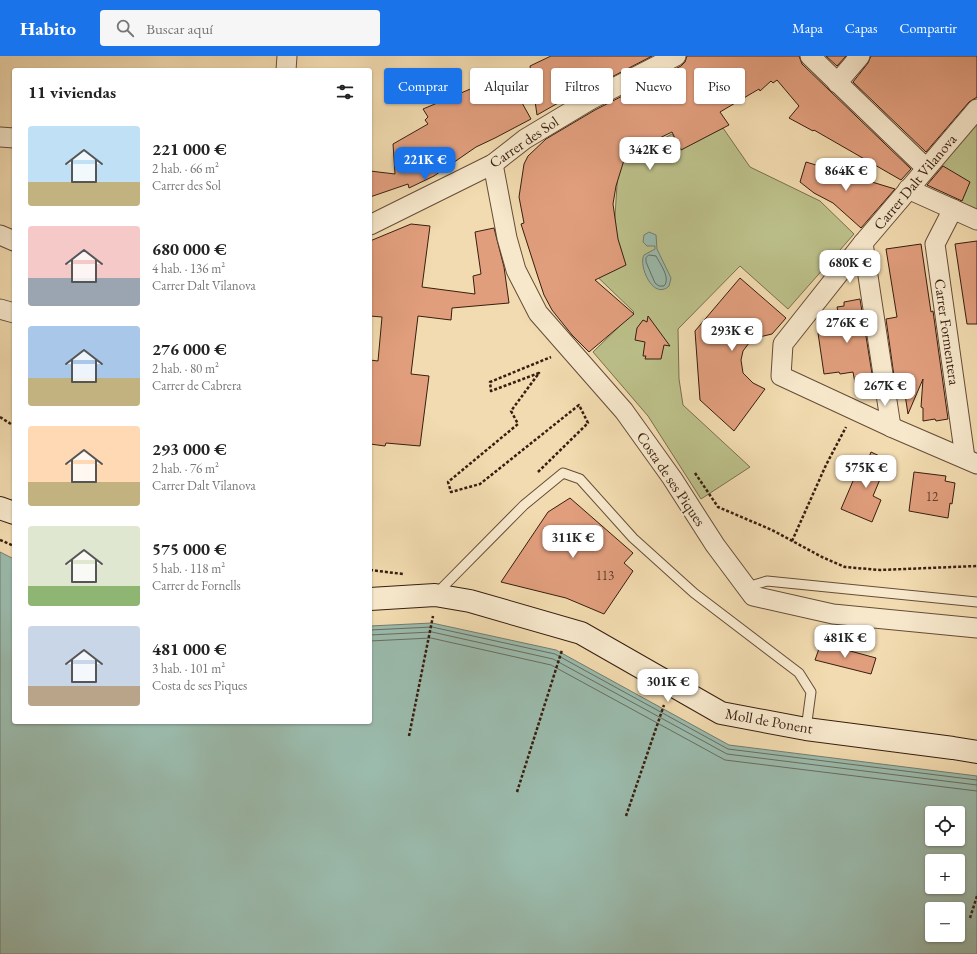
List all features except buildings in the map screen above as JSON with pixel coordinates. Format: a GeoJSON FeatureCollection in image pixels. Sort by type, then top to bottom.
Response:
{"type":"FeatureCollection","features":[{"type":"Feature","properties":{"kind":"street"},"geometry":{"type":"LineString","coordinates":[[286,68],[288,56]]}},
{"type":"Feature","properties":{"kind":"street","name":"Carrer des Sol"},"geometry":{"type":"LineString","coordinates":[[372,224],[493,164],[525,139],[590,100],[676,56]]}},
{"type":"Feature","properties":{"kind":"street"},"geometry":{"type":"LineString","coordinates":[[810,56],[926,168]]}},
{"type":"Feature","properties":{"kind":"street"},"geometry":{"type":"LineString","coordinates":[[837,83],[860,56]]}},
{"type":"Feature","properties":{"kind":"street","name":"Carrer Dalt Vilanova"},"geometry":{"type":"LineString","coordinates":[[891,427],[781,376],[783,344],[863,243],[977,109]]}},
{"type":"Feature","properties":{"kind":"street"},"geometry":{"type":"LineString","coordinates":[[0,137],[12,138]]}},
{"type":"Feature","properties":{"kind":"street","name":"Costa de ses Piques"},"geometry":{"type":"LineString","coordinates":[[493,164],[507,238],[516,270],[538,314],[624,411],[672,478],[715,546],[753,596],[833,614],[977,628]]}},
{"type":"Feature","properties":{"kind":"street"},"geometry":{"type":"LineString","coordinates":[[908,189],[977,220]]}},
{"type":"Feature","properties":{"kind":"street","name":"Carrer Formentera"},"geometry":{"type":"LineString","coordinates":[[952,209],[936,244],[971,461]]}},
{"type":"Feature","properties":{"kind":"street"},"geometry":{"type":"LineString","coordinates":[[0,235],[12,240]]}},
{"type":"Feature","properties":{"kind":"street"},"geometry":{"type":"LineString","coordinates":[[863,243],[891,427],[971,461]]}},
{"type":"Feature","properties":{"kind":"street"},"geometry":{"type":"LineString","coordinates":[[0,309],[12,312]]}},
{"type":"Feature","properties":{"kind":"street"},"geometry":{"type":"LineString","coordinates":[[0,508],[12,512]]}},
{"type":"Feature","properties":{"kind":"street","name":"Moll de Ponent"},"geometry":{"type":"LineString","coordinates":[[372,599],[434,606],[470,601],[581,633],[721,713],[806,729],[977,752]]}},
{"type":"Feature","properties":{"kind":"lane"},"geometry":{"type":"LineString","coordinates":[[434,606],[524,505],[563,473],[580,479],[633,538],[694,593],[799,673],[810,692],[806,729]]}},
{"type":"Feature","properties":{"kind":"lane"},"geometry":{"type":"LineString","coordinates":[[747,587],[766,581],[977,602]]}},
{"type":"Feature","properties":{"kind":"path"},"geometry":{"type":"LineString","coordinates":[[533,478],[588,423],[579,405],[480,484],[451,492],[448,482],[518,424],[510,411],[539,373],[491,391],[490,382],[570,349]]}},
{"type":"Feature","properties":{"kind":"path"},"geometry":{"type":"LineString","coordinates":[[0,418],[12,425]]}},
{"type":"Feature","properties":{"kind":"path"},"geometry":{"type":"LineString","coordinates":[[792,541],[826,465],[847,425]]}},
{"type":"Feature","properties":{"kind":"path"},"geometry":{"type":"LineString","coordinates":[[693,471],[718,507],[772,530],[822,557],[845,566],[880,570],[977,566]]}},
{"type":"Feature","properties":{"kind":"path"},"geometry":{"type":"LineString","coordinates":[[0,540],[12,545]]}},
{"type":"Feature","properties":{"kind":"path"},"geometry":{"type":"LineString","coordinates":[[372,570],[376,571]]}},
{"type":"Feature","properties":{"kind":"path"},"geometry":{"type":"LineString","coordinates":[[409,736],[434,606]]}},
{"type":"Feature","properties":{"kind":"path"},"geometry":{"type":"LineString","coordinates":[[517,792],[561,653]]}},
{"type":"Feature","properties":{"kind":"path"},"geometry":{"type":"LineString","coordinates":[[626,816],[662,708]]}},
{"type":"Feature","properties":{"kind":"path"},"geometry":{"type":"LineString","coordinates":[[970,918],[977,896]]}},
{"type":"Feature","properties":{"kind":"green space"},"geometry":{"type":"Polygon","coordinates":[[[977,119],[977,209],[960,202],[967,183],[935,165],[977,119]]]}},
{"type":"Feature","properties":{"kind":"green space"},"geometry":{"type":"Polygon","coordinates":[[[723,128],[750,167],[820,201],[854,234],[788,309],[740,266],[678,329],[679,379],[683,405],[750,467],[701,499],[648,416],[593,352],[634,312],[559,240],[613,246],[618,170],[626,159],[672,134],[681,149],[723,128]]]}},
{"type":"Feature","properties":{"kind":"water"},"geometry":{"type":"Polygon","coordinates":[[[649,232],[656,235],[657,249],[671,278],[669,286],[663,289],[658,289],[652,285],[648,280],[643,266],[644,255],[655,249],[655,246],[647,246],[643,242],[644,235],[649,232]]]}},
{"type":"Feature","properties":{"kind":"water"},"geometry":{"type":"Polygon","coordinates":[[[0,552],[12,558],[12,724],[372,724],[372,626],[432,623],[556,650],[729,745],[977,776],[977,954],[0,954],[0,552]]]}}]}
